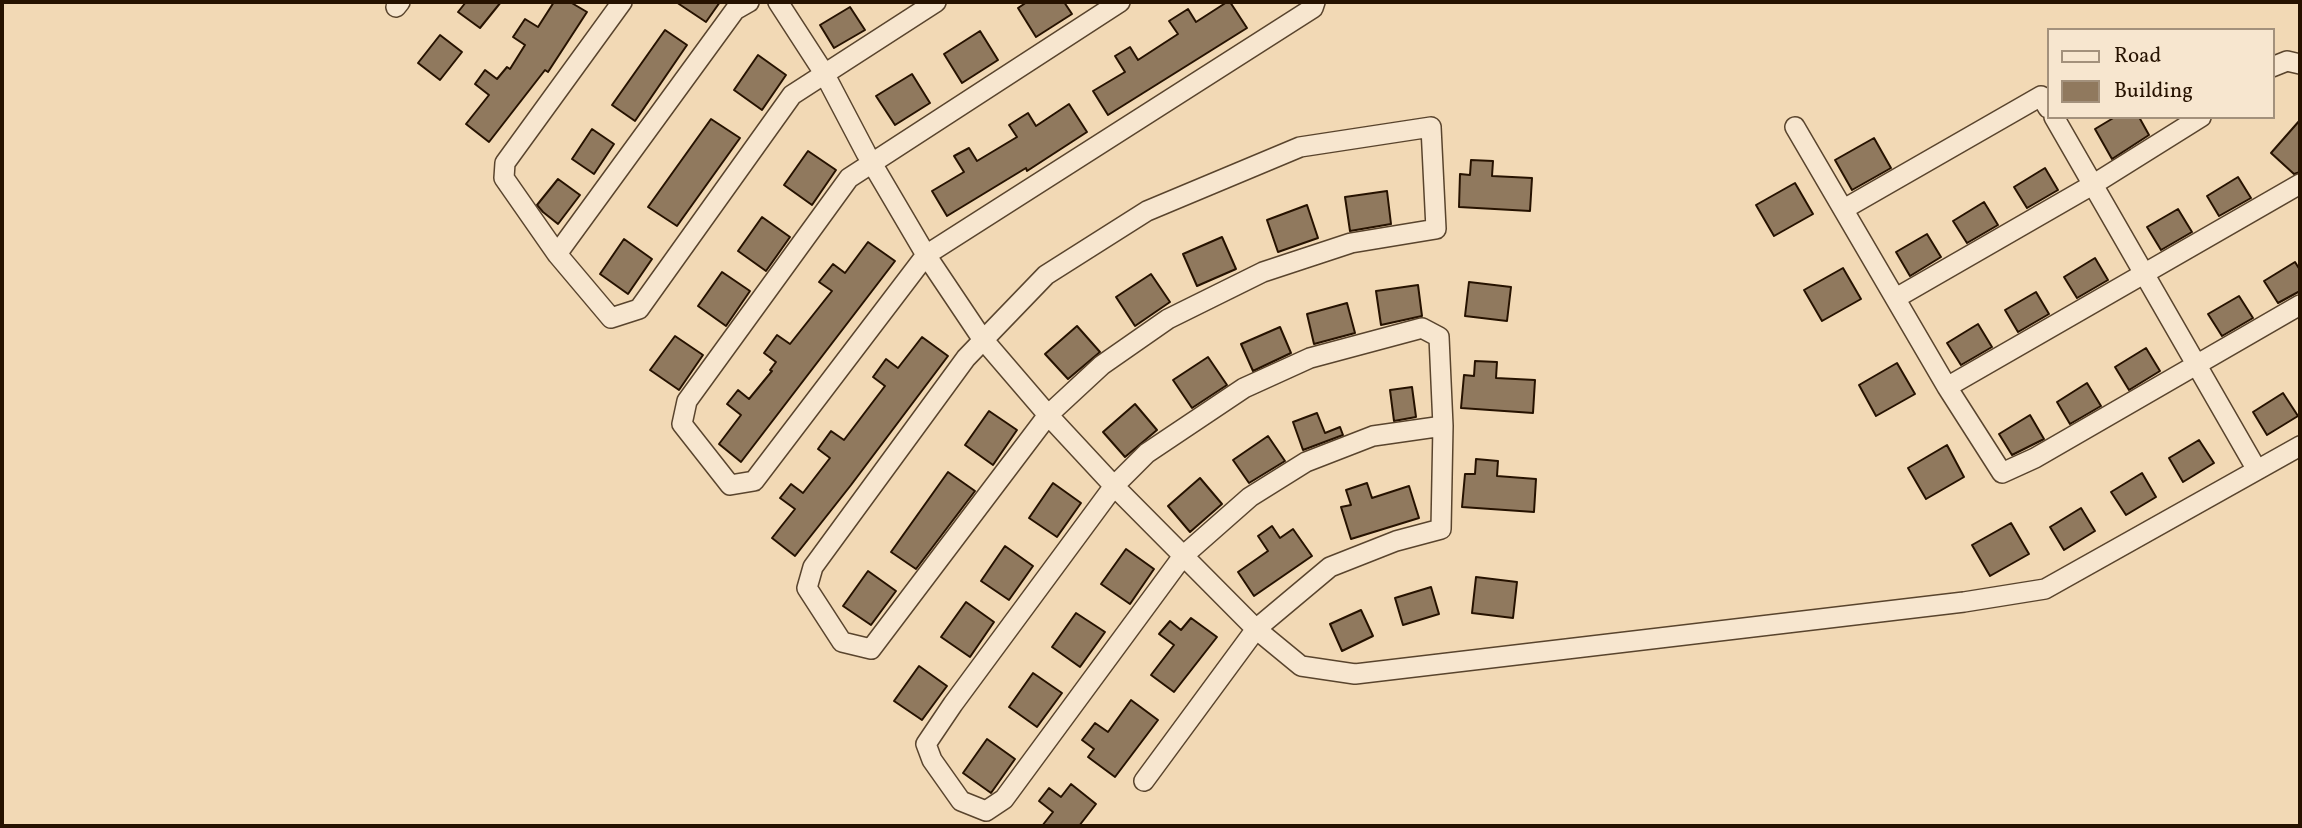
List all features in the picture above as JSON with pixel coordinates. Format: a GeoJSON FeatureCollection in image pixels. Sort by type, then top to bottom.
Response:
{"type":"FeatureCollection","features":[{"type":"Feature","properties":{"kind":"street"},"geometry":{"type":"LineString","coordinates":[[622,2],[505,163],[503,178],[557,254],[611,318],[639,309],[792,95],[936,2]]}},
{"type":"Feature","properties":{"kind":"street"},"geometry":{"type":"LineString","coordinates":[[557,254],[735,10],[749,2]]}},
{"type":"Feature","properties":{"kind":"street"},"geometry":{"type":"LineString","coordinates":[[778,2],[824,73],[872,163],[926,255],[983,340],[1114,486],[1256,629],[1301,666],[1355,674],[1951,603],[2045,589],[2300,446]]}},
{"type":"Feature","properties":{"kind":"street"},"geometry":{"type":"LineString","coordinates":[[1120,2],[849,178],[687,401],[682,424],[730,485],[754,481],[926,255],[1313,8],[1315,2]]}},
{"type":"Feature","properties":{"kind":"street"},"geometry":{"type":"LineString","coordinates":[[2274,66],[2287,61],[2300,64]]}},
{"type":"Feature","properties":{"kind":"street"},"geometry":{"type":"LineString","coordinates":[[1844,209],[2041,96],[2046,105]]}},
{"type":"Feature","properties":{"kind":"street"},"geometry":{"type":"LineString","coordinates":[[2054,119],[2257,470]]}},
{"type":"Feature","properties":{"kind":"street"},"geometry":{"type":"LineString","coordinates":[[1896,298],[2094,184],[2198,119]]}},
{"type":"Feature","properties":{"kind":"street"},"geometry":{"type":"LineString","coordinates":[[1431,127],[1436,229],[1351,243],[1263,272],[1168,319],[1102,365],[1048,415],[871,649],[842,642],[807,588],[813,567],[966,358],[1046,275],[1147,211],[1300,147],[1431,127]]}},
{"type":"Feature","properties":{"kind":"street"},"geometry":{"type":"LineString","coordinates":[[1795,127],[1947,387],[2002,473],[2035,458],[2300,305]]}},
{"type":"Feature","properties":{"kind":"street"},"geometry":{"type":"LineString","coordinates":[[1947,387],[2300,184]]}},
{"type":"Feature","properties":{"kind":"street"},"geometry":{"type":"LineString","coordinates":[[1144,780],[1256,629],[1330,566],[1396,541],[1441,529],[1443,426],[1439,337],[1422,328],[1310,358],[1244,388],[1147,453],[1114,486],[926,744],[932,760],[961,801],[986,811],[1004,799],[1183,556],[1250,497],[1306,461],[1373,436],[1443,426]]}},
{"type":"Feature","properties":{"kind":"building"},"geometry":{"type":"Polygon","coordinates":[[[466,2],[501,2],[480,28],[458,12],[466,2]]]}},
{"type":"Feature","properties":{"kind":"building"},"geometry":{"type":"Polygon","coordinates":[[[554,2],[570,2],[587,12],[548,72],[545,70],[489,142],[466,124],[489,95],[475,84],[485,70],[497,79],[507,67],[510,69],[525,45],[513,37],[525,19],[538,27],[554,2]]]}},
{"type":"Feature","properties":{"kind":"building"},"geometry":{"type":"Polygon","coordinates":[[[676,2],[720,2],[706,22],[676,2]]]}},
{"type":"Feature","properties":{"kind":"building"},"geometry":{"type":"Polygon","coordinates":[[[1027,2],[1064,2],[1072,14],[1036,37],[1018,8],[1027,2]]]}},
{"type":"Feature","properties":{"kind":"building"},"geometry":{"type":"Polygon","coordinates":[[[1230,2],[1247,28],[1108,115],[1093,91],[1125,72],[1115,56],[1130,47],[1138,60],[1178,34],[1169,21],[1188,9],[1196,22],[1230,2]]]}},
{"type":"Feature","properties":{"kind":"building"},"geometry":{"type":"Polygon","coordinates":[[[850,7],[865,30],[834,48],[820,25],[850,7]]]}},
{"type":"Feature","properties":{"kind":"building"},"geometry":{"type":"Polygon","coordinates":[[[665,30],[687,45],[635,121],[612,105],[665,30]]]}},
{"type":"Feature","properties":{"kind":"building"},"geometry":{"type":"Polygon","coordinates":[[[980,31],[998,60],[962,83],[944,54],[980,31]]]}},
{"type":"Feature","properties":{"kind":"building"},"geometry":{"type":"Polygon","coordinates":[[[440,35],[462,52],[440,80],[418,63],[440,35]]]}},
{"type":"Feature","properties":{"kind":"building"},"geometry":{"type":"Polygon","coordinates":[[[758,55],[786,75],[762,110],[734,90],[758,55]]]}},
{"type":"Feature","properties":{"kind":"building"},"geometry":{"type":"Polygon","coordinates":[[[912,74],[930,103],[895,125],[876,96],[912,74]]]}},
{"type":"Feature","properties":{"kind":"building"},"geometry":{"type":"Polygon","coordinates":[[[1069,104],[1087,132],[1027,171],[1026,168],[947,216],[932,191],[964,172],[954,156],[969,148],[977,161],[1017,137],[1009,125],[1028,113],[1036,126],[1069,104]]]}},
{"type":"Feature","properties":{"kind":"building"},"geometry":{"type":"Polygon","coordinates":[[[711,119],[740,138],[677,226],[648,207],[711,119]]]}},
{"type":"Feature","properties":{"kind":"building"},"geometry":{"type":"Polygon","coordinates":[[[2112,119],[2140,119],[2149,135],[2112,159],[2095,129],[2112,119]]]}},
{"type":"Feature","properties":{"kind":"building"},"geometry":{"type":"Polygon","coordinates":[[[2300,120],[2300,172],[2294,174],[2271,153],[2300,120]]]}},
{"type":"Feature","properties":{"kind":"building"},"geometry":{"type":"Polygon","coordinates":[[[592,129],[614,144],[594,174],[572,159],[592,129]]]}},
{"type":"Feature","properties":{"kind":"building"},"geometry":{"type":"Polygon","coordinates":[[[1874,138],[1891,168],[1852,190],[1835,160],[1874,138]]]}},
{"type":"Feature","properties":{"kind":"building"},"geometry":{"type":"Polygon","coordinates":[[[808,151],[836,170],[812,205],[784,185],[808,151]]]}},
{"type":"Feature","properties":{"kind":"building"},"geometry":{"type":"Polygon","coordinates":[[[1471,160],[1493,161],[1492,176],[1532,178],[1530,211],[1459,207],[1460,174],[1470,175],[1471,160]]]}},
{"type":"Feature","properties":{"kind":"building"},"geometry":{"type":"Polygon","coordinates":[[[2045,168],[2058,190],[2027,208],[2014,187],[2045,168]]]}},
{"type":"Feature","properties":{"kind":"building"},"geometry":{"type":"Polygon","coordinates":[[[2238,177],[2251,198],[2219,216],[2207,196],[2238,177]]]}},
{"type":"Feature","properties":{"kind":"building"},"geometry":{"type":"Polygon","coordinates":[[[558,179],[580,195],[558,224],[537,205],[558,179]]]}},
{"type":"Feature","properties":{"kind":"building"},"geometry":{"type":"Polygon","coordinates":[[[1795,183],[1813,214],[1774,236],[1756,205],[1795,183]]]}},
{"type":"Feature","properties":{"kind":"building"},"geometry":{"type":"Polygon","coordinates":[[[1387,191],[1391,224],[1350,231],[1345,197],[1387,191]]]}},
{"type":"Feature","properties":{"kind":"building"},"geometry":{"type":"Polygon","coordinates":[[[1984,202],[1998,225],[1967,243],[1953,221],[1984,202]]]}},
{"type":"Feature","properties":{"kind":"building"},"geometry":{"type":"Polygon","coordinates":[[[1307,205],[1318,238],[1278,252],[1267,220],[1307,205]]]}},
{"type":"Feature","properties":{"kind":"building"},"geometry":{"type":"Polygon","coordinates":[[[2178,209],[2192,232],[2161,250],[2147,227],[2178,209]]]}},
{"type":"Feature","properties":{"kind":"building"},"geometry":{"type":"Polygon","coordinates":[[[762,217],[790,237],[766,271],[738,251],[762,217]]]}},
{"type":"Feature","properties":{"kind":"building"},"geometry":{"type":"Polygon","coordinates":[[[1927,234],[1941,257],[1910,276],[1896,252],[1927,234]]]}},
{"type":"Feature","properties":{"kind":"building"},"geometry":{"type":"Polygon","coordinates":[[[1222,237],[1236,269],[1197,286],[1183,254],[1222,237]]]}},
{"type":"Feature","properties":{"kind":"building"},"geometry":{"type":"Polygon","coordinates":[[[624,239],[652,259],[628,294],[600,274],[624,239]]]}},
{"type":"Feature","properties":{"kind":"building"},"geometry":{"type":"Polygon","coordinates":[[[868,242],[895,261],[741,462],[719,444],[741,415],[727,404],[738,390],[749,399],[776,362],[764,353],[777,335],[790,344],[832,291],[819,282],[833,264],[845,273],[868,242]]]}},
{"type":"Feature","properties":{"kind":"building"},"geometry":{"type":"Polygon","coordinates":[[[2095,258],[2108,280],[2077,298],[2064,277],[2095,258]]]}},
{"type":"Feature","properties":{"kind":"building"},"geometry":{"type":"Polygon","coordinates":[[[2295,262],[2300,270],[2300,291],[2278,303],[2264,281],[2295,262]]]}},
{"type":"Feature","properties":{"kind":"building"},"geometry":{"type":"Polygon","coordinates":[[[1843,268],[1861,299],[1822,321],[1804,290],[1843,268]]]}},
{"type":"Feature","properties":{"kind":"building"},"geometry":{"type":"Polygon","coordinates":[[[722,272],[750,291],[726,326],[698,306],[722,272]]]}},
{"type":"Feature","properties":{"kind":"building"},"geometry":{"type":"Polygon","coordinates":[[[1151,274],[1170,302],[1135,326],[1116,297],[1151,274]]]}},
{"type":"Feature","properties":{"kind":"building"},"geometry":{"type":"Polygon","coordinates":[[[1469,282],[1511,287],[1507,321],[1465,316],[1469,282]]]}},
{"type":"Feature","properties":{"kind":"building"},"geometry":{"type":"Polygon","coordinates":[[[1418,285],[1422,316],[1381,325],[1376,291],[1418,285]]]}},
{"type":"Feature","properties":{"kind":"building"},"geometry":{"type":"Polygon","coordinates":[[[2036,292],[2049,314],[2018,332],[2005,310],[2036,292]]]}},
{"type":"Feature","properties":{"kind":"building"},"geometry":{"type":"Polygon","coordinates":[[[2239,296],[2253,318],[2222,336],[2208,314],[2239,296]]]}},
{"type":"Feature","properties":{"kind":"building"},"geometry":{"type":"Polygon","coordinates":[[[1347,303],[1355,333],[1314,344],[1307,314],[1347,303]]]}},
{"type":"Feature","properties":{"kind":"building"},"geometry":{"type":"Polygon","coordinates":[[[1978,324],[1992,347],[1961,365],[1947,343],[1978,324]]]}},
{"type":"Feature","properties":{"kind":"building"},"geometry":{"type":"Polygon","coordinates":[[[1077,326],[1100,352],[1068,379],[1045,354],[1077,326]]]}},
{"type":"Feature","properties":{"kind":"building"},"geometry":{"type":"Polygon","coordinates":[[[1280,327],[1291,353],[1253,371],[1241,344],[1280,327]]]}},
{"type":"Feature","properties":{"kind":"building"},"geometry":{"type":"Polygon","coordinates":[[[675,336],[703,355],[679,390],[650,370],[675,336]]]}},
{"type":"Feature","properties":{"kind":"building"},"geometry":{"type":"Polygon","coordinates":[[[922,337],[948,356],[795,556],[772,538],[795,509],[780,498],[791,484],[803,493],[830,458],[818,449],[831,431],[844,440],[885,386],[873,377],[886,359],[898,368],[922,337]]]}},
{"type":"Feature","properties":{"kind":"building"},"geometry":{"type":"Polygon","coordinates":[[[2146,348],[2160,371],[2129,390],[2115,367],[2146,348]]]}},
{"type":"Feature","properties":{"kind":"building"},"geometry":{"type":"Polygon","coordinates":[[[1208,357],[1227,385],[1192,408],[1173,380],[1208,357]]]}},
{"type":"Feature","properties":{"kind":"building"},"geometry":{"type":"Polygon","coordinates":[[[1475,361],[1497,362],[1496,378],[1535,380],[1533,413],[1461,408],[1464,375],[1474,376],[1475,361]]]}},
{"type":"Feature","properties":{"kind":"building"},"geometry":{"type":"Polygon","coordinates":[[[1897,363],[1915,394],[1876,416],[1859,385],[1897,363]]]}},
{"type":"Feature","properties":{"kind":"building"},"geometry":{"type":"Polygon","coordinates":[[[2087,383],[2101,406],[2070,424],[2057,402],[2087,383]]]}},
{"type":"Feature","properties":{"kind":"building"},"geometry":{"type":"Polygon","coordinates":[[[1412,387],[1416,417],[1394,421],[1390,390],[1412,387]]]}},
{"type":"Feature","properties":{"kind":"building"},"geometry":{"type":"Polygon","coordinates":[[[2283,393],[2298,416],[2267,435],[2253,412],[2283,393]]]}},
{"type":"Feature","properties":{"kind":"building"},"geometry":{"type":"Polygon","coordinates":[[[1135,404],[1157,430],[1125,457],[1103,432],[1135,404]]]}},
{"type":"Feature","properties":{"kind":"building"},"geometry":{"type":"Polygon","coordinates":[[[989,411],[1017,430],[993,465],[965,445],[989,411]]]}},
{"type":"Feature","properties":{"kind":"building"},"geometry":{"type":"Polygon","coordinates":[[[1317,413],[1325,433],[1340,427],[1343,435],[1303,450],[1293,422],[1317,413]]]}},
{"type":"Feature","properties":{"kind":"building"},"geometry":{"type":"Polygon","coordinates":[[[2030,415],[2044,439],[2012,455],[1999,434],[2030,415]]]}},
{"type":"Feature","properties":{"kind":"building"},"geometry":{"type":"Polygon","coordinates":[[[1268,436],[1285,461],[1249,483],[1233,460],[1268,436]]]}},
{"type":"Feature","properties":{"kind":"building"},"geometry":{"type":"Polygon","coordinates":[[[2199,440],[2214,463],[2183,482],[2169,458],[2199,440]]]}},
{"type":"Feature","properties":{"kind":"building"},"geometry":{"type":"Polygon","coordinates":[[[1947,445],[1964,477],[1926,499],[1908,468],[1947,445]]]}},
{"type":"Feature","properties":{"kind":"building"},"geometry":{"type":"Polygon","coordinates":[[[1476,459],[1498,461],[1497,476],[1536,479],[1534,512],[1462,507],[1465,474],[1475,474],[1476,459]]]}},
{"type":"Feature","properties":{"kind":"building"},"geometry":{"type":"Polygon","coordinates":[[[948,472],[975,491],[916,569],[891,552],[948,472]]]}},
{"type":"Feature","properties":{"kind":"building"},"geometry":{"type":"Polygon","coordinates":[[[2142,473],[2156,497],[2126,515],[2111,492],[2142,473]]]}},
{"type":"Feature","properties":{"kind":"building"},"geometry":{"type":"Polygon","coordinates":[[[1200,478],[1222,504],[1190,532],[1168,506],[1200,478]]]}},
{"type":"Feature","properties":{"kind":"building"},"geometry":{"type":"Polygon","coordinates":[[[1053,483],[1081,503],[1057,537],[1029,518],[1053,483]]]}},
{"type":"Feature","properties":{"kind":"building"},"geometry":{"type":"Polygon","coordinates":[[[1367,483],[1372,498],[1409,486],[1419,518],[1351,539],[1341,507],[1351,505],[1346,490],[1367,483]]]}},
{"type":"Feature","properties":{"kind":"building"},"geometry":{"type":"Polygon","coordinates":[[[2081,508],[2095,531],[2064,550],[2050,527],[2081,508]]]}},
{"type":"Feature","properties":{"kind":"building"},"geometry":{"type":"Polygon","coordinates":[[[2011,523],[2029,554],[1990,576],[1972,545],[2011,523]]]}},
{"type":"Feature","properties":{"kind":"building"},"geometry":{"type":"Polygon","coordinates":[[[1272,526],[1280,538],[1293,529],[1312,556],[1254,596],[1238,572],[1268,551],[1258,536],[1272,526]]]}},
{"type":"Feature","properties":{"kind":"building"},"geometry":{"type":"Polygon","coordinates":[[[1005,546],[1033,566],[1009,600],[981,581],[1005,546]]]}},
{"type":"Feature","properties":{"kind":"building"},"geometry":{"type":"Polygon","coordinates":[[[1126,549],[1154,569],[1130,604],[1101,584],[1126,549]]]}},
{"type":"Feature","properties":{"kind":"building"},"geometry":{"type":"Polygon","coordinates":[[[868,571],[896,591],[871,625],[843,606],[868,571]]]}},
{"type":"Feature","properties":{"kind":"building"},"geometry":{"type":"Polygon","coordinates":[[[1476,577],[1517,582],[1513,618],[1472,613],[1476,577]]]}},
{"type":"Feature","properties":{"kind":"building"},"geometry":{"type":"Polygon","coordinates":[[[1431,587],[1439,614],[1403,625],[1395,598],[1431,587]]]}},
{"type":"Feature","properties":{"kind":"building"},"geometry":{"type":"Polygon","coordinates":[[[966,602],[994,622],[970,657],[941,637],[966,602]]]}},
{"type":"Feature","properties":{"kind":"building"},"geometry":{"type":"Polygon","coordinates":[[[1361,610],[1373,636],[1342,651],[1330,624],[1361,610]]]}},
{"type":"Feature","properties":{"kind":"building"},"geometry":{"type":"Polygon","coordinates":[[[1076,613],[1105,632],[1080,667],[1052,647],[1076,613]]]}},
{"type":"Feature","properties":{"kind":"building"},"geometry":{"type":"Polygon","coordinates":[[[1191,618],[1217,637],[1174,692],[1151,675],[1174,645],[1159,634],[1170,621],[1181,630],[1191,618]]]}},
{"type":"Feature","properties":{"kind":"building"},"geometry":{"type":"Polygon","coordinates":[[[919,666],[947,686],[922,720],[894,701],[919,666]]]}},
{"type":"Feature","properties":{"kind":"building"},"geometry":{"type":"Polygon","coordinates":[[[1033,673],[1062,693],[1037,727],[1009,707],[1033,673]]]}},
{"type":"Feature","properties":{"kind":"building"},"geometry":{"type":"Polygon","coordinates":[[[1131,700],[1158,720],[1115,777],[1088,757],[1094,749],[1082,740],[1095,723],[1108,732],[1131,700]]]}},
{"type":"Feature","properties":{"kind":"building"},"geometry":{"type":"Polygon","coordinates":[[[987,739],[1015,759],[991,793],[963,773],[987,739]]]}},
{"type":"Feature","properties":{"kind":"building"},"geometry":{"type":"Polygon","coordinates":[[[1071,784],[1096,804],[1079,826],[1042,826],[1053,812],[1039,801],[1049,788],[1061,797],[1071,784]]]}}]}
